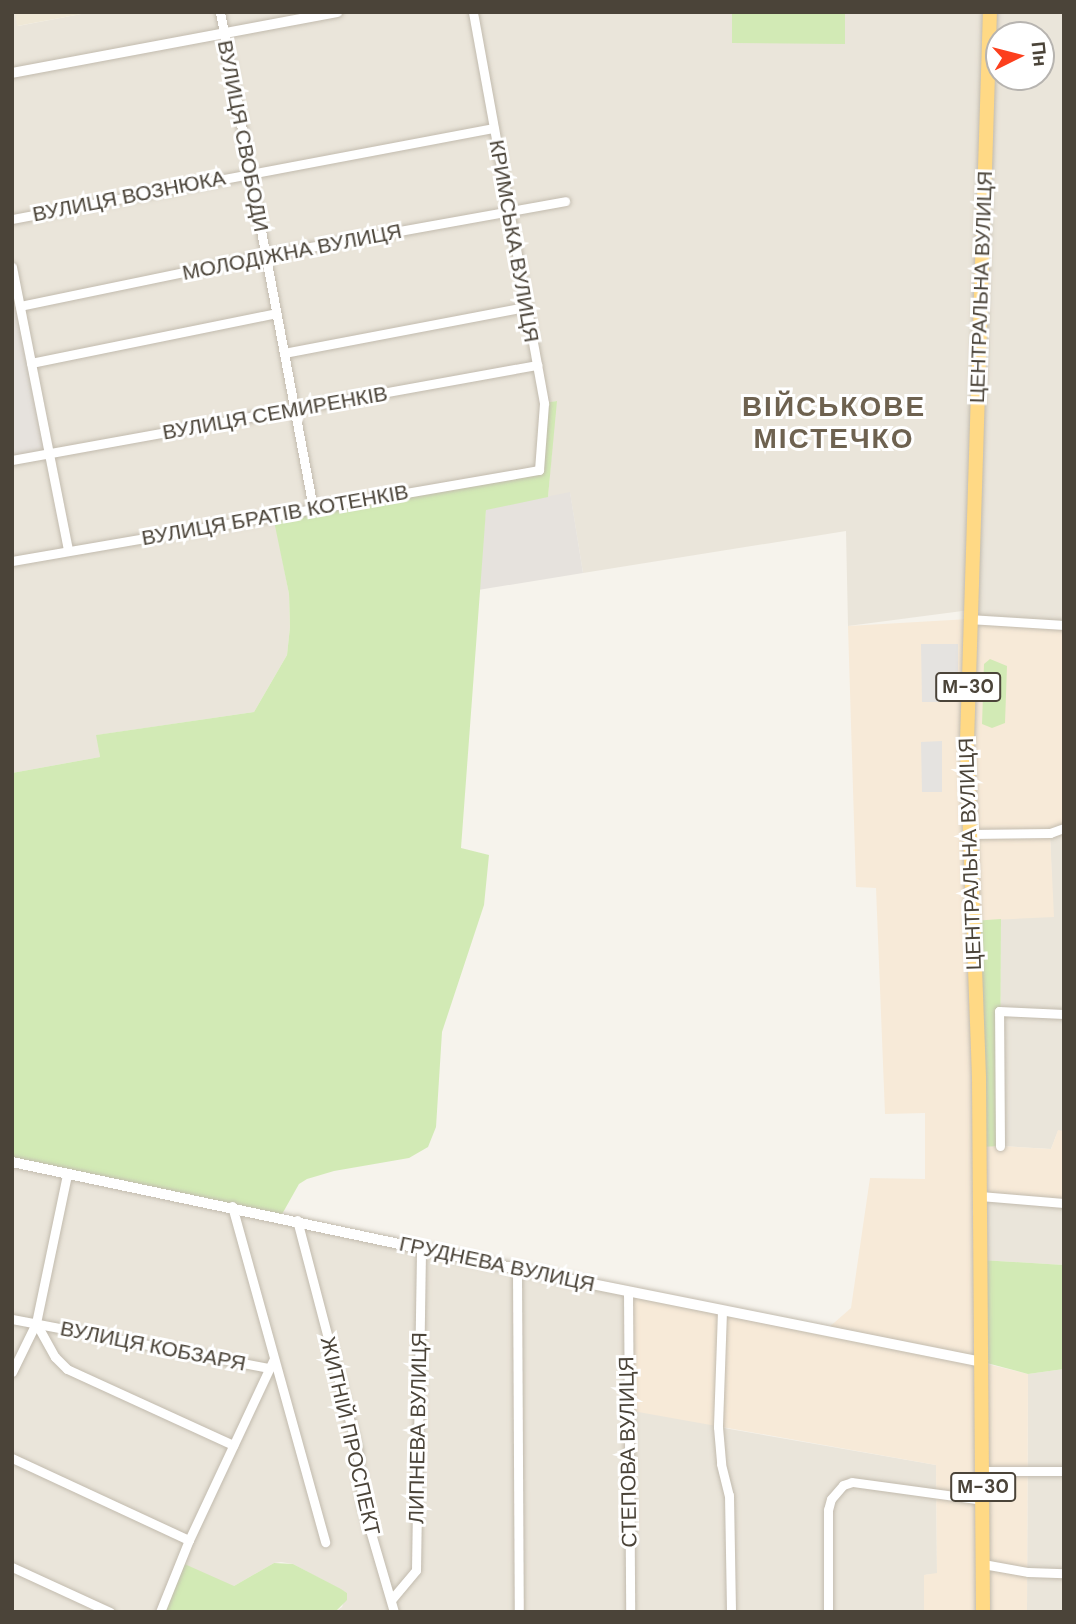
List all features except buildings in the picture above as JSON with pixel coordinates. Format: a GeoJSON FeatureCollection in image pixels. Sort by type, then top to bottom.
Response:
{"type":"FeatureCollection","features":[{"type":"Feature","properties":{"kind":"highway","name":"ЦЕНТРАЛЬНА ВУЛИЦЯ"},"geometry":{"type":"LineString","coordinates":[[984,1612],[981,1196],[967,745],[990,12]]}},
{"type":"Feature","properties":{"kind":"street","name":"ВУЛИЦЯ СВОБОДИ"},"geometry":{"type":"LineString","coordinates":[[220,12],[313,508]]}},
{"type":"Feature","properties":{"kind":"street"},"geometry":{"type":"LineString","coordinates":[[12,73],[337,12]]}},
{"type":"Feature","properties":{"kind":"street","name":"КРИМСЬКА ВУЛИЦЯ"},"geometry":{"type":"LineString","coordinates":[[472,12],[544,403],[539,470]]}},
{"type":"Feature","properties":{"kind":"street","name":"ВУЛИЦЯ ВОЗНЮКА"},"geometry":{"type":"LineString","coordinates":[[12,219],[493,128]]}},
{"type":"Feature","properties":{"kind":"street","name":"МОЛОДІЖНА ВУЛИЦЯ"},"geometry":{"type":"LineString","coordinates":[[20,306],[266,256],[565,201]]}},
{"type":"Feature","properties":{"kind":"street"},"geometry":{"type":"LineString","coordinates":[[12,267],[68,551]]}},
{"type":"Feature","properties":{"kind":"street"},"geometry":{"type":"LineString","coordinates":[[284,353],[526,307]]}},
{"type":"Feature","properties":{"kind":"street"},"geometry":{"type":"LineString","coordinates":[[31,363],[276,313]]}},
{"type":"Feature","properties":{"kind":"street","name":"ВУЛИЦЯ СЕМИРЕНКІВ"},"geometry":{"type":"LineString","coordinates":[[12,460],[537,365]]}},
{"type":"Feature","properties":{"kind":"street","name":"ВУЛИЦЯ БРАТІВ КОТЕНКІВ"},"geometry":{"type":"LineString","coordinates":[[12,561],[539,470]]}},
{"type":"Feature","properties":{"kind":"street"},"geometry":{"type":"LineString","coordinates":[[970,619],[1064,625]]}},
{"type":"Feature","properties":{"kind":"street"},"geometry":{"type":"LineString","coordinates":[[970,834],[1050,833],[1064,828]]}},
{"type":"Feature","properties":{"kind":"street"},"geometry":{"type":"LineString","coordinates":[[1000,1146],[999,1011],[1064,1014]]}},
{"type":"Feature","properties":{"kind":"street","name":"ГРУДНЕВА ВУЛИЦЯ"},"geometry":{"type":"LineString","coordinates":[[12,1162],[232,1206],[628,1292],[983,1362]]}},
{"type":"Feature","properties":{"kind":"street"},"geometry":{"type":"LineString","coordinates":[[12,1372],[36,1323],[67,1175]]}},
{"type":"Feature","properties":{"kind":"street"},"geometry":{"type":"LineString","coordinates":[[981,1196],[1064,1202]]}},
{"type":"Feature","properties":{"kind":"street"},"geometry":{"type":"LineString","coordinates":[[232,1206],[271,1365],[324,1542]]}},
{"type":"Feature","properties":{"kind":"street","name":"ЖИТНІЙ ПРОСПЕКТ"},"geometry":{"type":"LineString","coordinates":[[297,1220],[357,1448],[363,1506],[394,1612]]}},
{"type":"Feature","properties":{"kind":"street","name":"ЛИПНЕВА ВУЛИЦЯ"},"geometry":{"type":"LineString","coordinates":[[391,1600],[416,1570],[421,1248]]}},
{"type":"Feature","properties":{"kind":"street"},"geometry":{"type":"LineString","coordinates":[[517,1269],[519,1612]]}},
{"type":"Feature","properties":{"kind":"street","name":"СТЕПОВА ВУЛИЦЯ"},"geometry":{"type":"LineString","coordinates":[[628,1292],[630,1612]]}},
{"type":"Feature","properties":{"kind":"street"},"geometry":{"type":"LineString","coordinates":[[722,1311],[718,1427],[721,1464],[729,1496],[730,1612]]}},
{"type":"Feature","properties":{"kind":"street","name":"ВУЛИЦЯ КОБЗАРЯ"},"geometry":{"type":"LineString","coordinates":[[12,1319],[271,1365]]}},
{"type":"Feature","properties":{"kind":"street","name":"ВУЛИЦЯ КОБЗАРЯ"},"geometry":{"type":"LineString","coordinates":[[36,1323],[55,1357],[67,1369],[233,1446]]}},
{"type":"Feature","properties":{"kind":"street"},"geometry":{"type":"LineString","coordinates":[[160,1612],[189,1541],[271,1365]]}},
{"type":"Feature","properties":{"kind":"street"},"geometry":{"type":"LineString","coordinates":[[12,1458],[189,1541]]}},
{"type":"Feature","properties":{"kind":"street"},"geometry":{"type":"LineString","coordinates":[[983,1471],[1064,1471]]}},
{"type":"Feature","properties":{"kind":"street"},"geometry":{"type":"LineString","coordinates":[[828,1612],[828,1510],[836,1491],[852,1482],[983,1500]]}},
{"type":"Feature","properties":{"kind":"street"},"geometry":{"type":"LineString","coordinates":[[983,1564],[1028,1572],[1064,1573]]}},
{"type":"Feature","properties":{"kind":"street"},"geometry":{"type":"LineString","coordinates":[[12,1567],[110,1612]]}},
{"type":"Feature","properties":{"kind":"shaded area"},"geometry":{"type":"Polygon","coordinates":[[[12,12],[15,12],[18,26],[92,12],[1064,12],[1064,625],[969,619],[970,610],[848,626],[846,531],[583,573],[570,493],[548,497],[556,401],[544,404],[539,470],[274,516],[289,594],[290,627],[287,655],[254,712],[97,735],[100,757],[12,773],[12,12]]]}},
{"type":"Feature","properties":{"kind":"shaded area"},"geometry":{"type":"Polygon","coordinates":[[[15,12],[92,12],[17,26],[15,12]]]}},
{"type":"Feature","properties":{"kind":"shaded area"},"geometry":{"type":"Polygon","coordinates":[[[12,267],[49,454],[12,460],[12,267]]]}},
{"type":"Feature","properties":{"kind":"shaded area"},"geometry":{"type":"Polygon","coordinates":[[[570,492],[583,573],[478,590],[486,509],[570,492]]]}},
{"type":"Feature","properties":{"kind":"shaded area"},"geometry":{"type":"Polygon","coordinates":[[[969,619],[1064,625],[1064,828],[1050,833],[1054,917],[972,921],[1000,1146],[1051,1149],[1058,1130],[1064,1131],[1064,1203],[981,1196],[983,1362],[967,1359],[1028,1374],[1027,1612],[924,1612],[924,1575],[937,1573],[936,1465],[627,1410],[628,1292],[827,1329],[851,1308],[870,1178],[925,1179],[925,1113],[885,1114],[876,888],[856,887],[848,626],[969,619]]]}},
{"type":"Feature","properties":{"kind":"shaded area"},"geometry":{"type":"Polygon","coordinates":[[[921,644],[958,644],[958,702],[922,702],[921,644]]]}},
{"type":"Feature","properties":{"kind":"shaded area"},"geometry":{"type":"Polygon","coordinates":[[[942,741],[942,792],[922,792],[921,742],[942,741]]]}},
{"type":"Feature","properties":{"kind":"shaded area"},"geometry":{"type":"Polygon","coordinates":[[[1064,828],[1064,1131],[1058,1131],[1051,1149],[1000,1146],[1001,919],[1053,916],[1050,833],[1064,828]]]}},
{"type":"Feature","properties":{"kind":"shaded area"},"geometry":{"type":"Polygon","coordinates":[[[12,1162],[628,1292],[718,1427],[936,1465],[937,1574],[924,1575],[924,1612],[335,1612],[342,1607],[347,1593],[293,1564],[281,1562],[274,1563],[234,1586],[161,1612],[12,1612],[12,1162]]]}},
{"type":"Feature","properties":{"kind":"shaded area"},"geometry":{"type":"Polygon","coordinates":[[[980,1196],[1064,1203],[1064,1265],[981,1260],[980,1196]]]}},
{"type":"Feature","properties":{"kind":"shaded area"},"geometry":{"type":"Polygon","coordinates":[[[1064,1369],[1064,1612],[1027,1612],[1028,1374],[1064,1369]]]}},
{"type":"Feature","properties":{"kind":"green space"},"geometry":{"type":"Polygon","coordinates":[[[732,12],[845,12],[845,44],[732,43],[732,12]]]}},
{"type":"Feature","properties":{"kind":"green space"},"geometry":{"type":"Polygon","coordinates":[[[557,401],[548,497],[486,510],[461,848],[489,855],[484,905],[442,1032],[436,1127],[428,1147],[409,1158],[334,1171],[307,1179],[299,1184],[281,1216],[12,1162],[12,773],[100,757],[96,735],[254,712],[287,655],[290,627],[289,594],[273,516],[538,470],[544,403],[557,401]]]}},
{"type":"Feature","properties":{"kind":"green space"},"geometry":{"type":"Polygon","coordinates":[[[990,659],[1007,666],[1005,723],[992,728],[982,724],[984,664],[990,659]]]}},
{"type":"Feature","properties":{"kind":"green space"},"geometry":{"type":"Polygon","coordinates":[[[1001,919],[1000,1146],[980,1147],[972,921],[1001,919]]]}},
{"type":"Feature","properties":{"kind":"green space"},"geometry":{"type":"Polygon","coordinates":[[[981,1260],[1064,1265],[1064,1369],[1028,1374],[983,1362],[981,1260]]]}},
{"type":"Feature","properties":{"kind":"green space"},"geometry":{"type":"Polygon","coordinates":[[[180,1562],[234,1586],[274,1563],[293,1564],[347,1593],[347,1600],[335,1612],[161,1612],[180,1562]]]}},
{"type":"Feature","properties":{"kind":"district","name":"ВІЙСЬКОВЕ МІСТЕЧКО"},"geometry":{"type":"Point","coordinates":[834,423]}}]}
